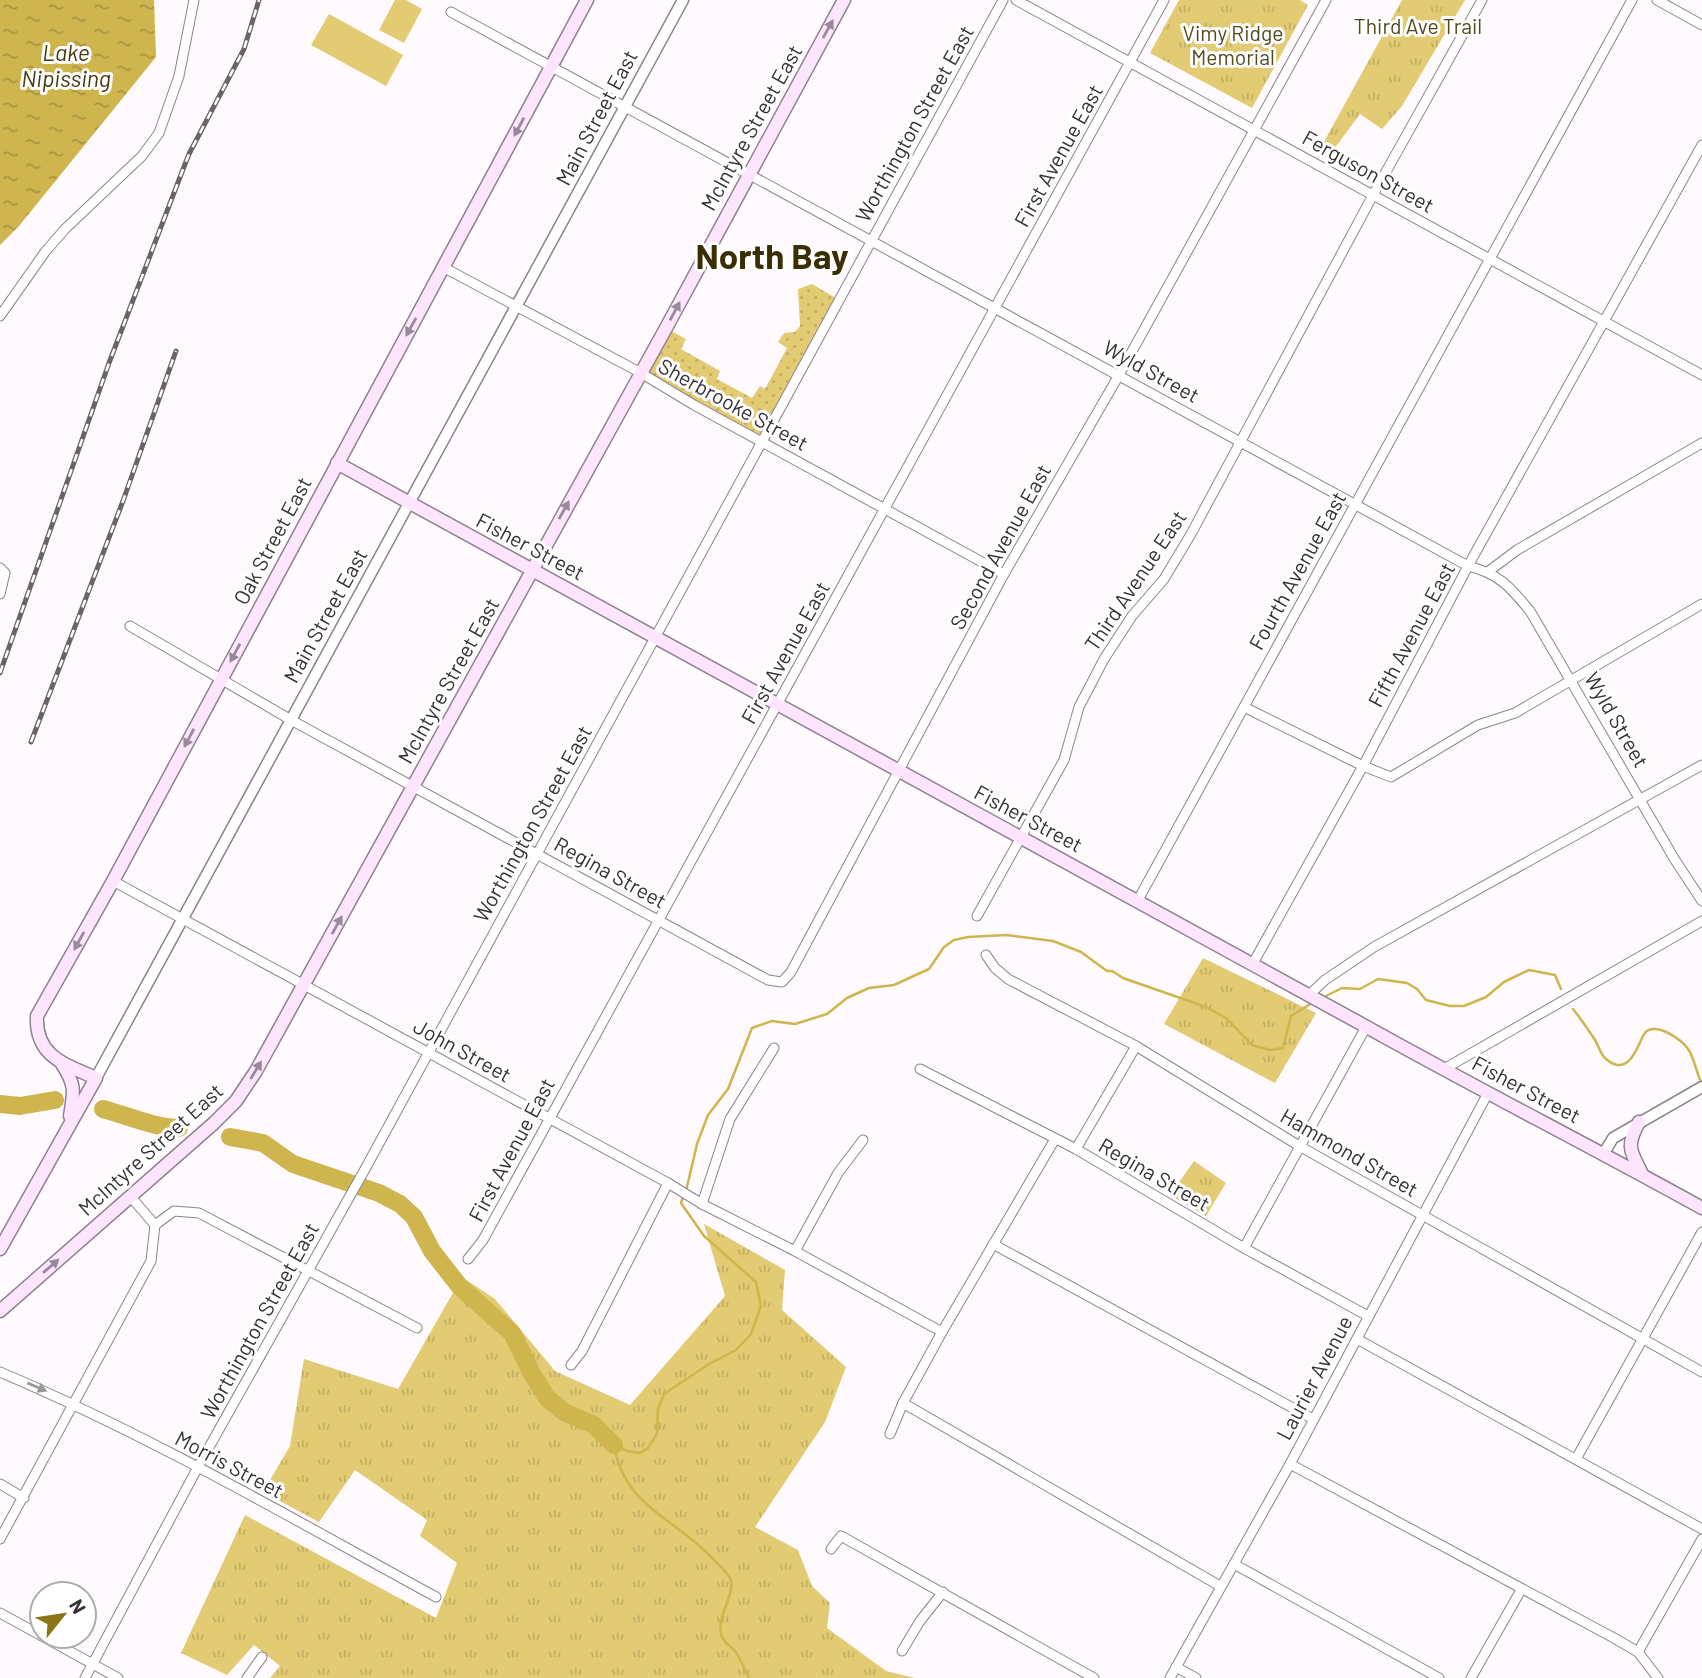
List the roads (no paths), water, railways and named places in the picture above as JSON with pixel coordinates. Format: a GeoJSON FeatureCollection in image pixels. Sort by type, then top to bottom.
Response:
{"type":"FeatureCollection","features":[{"type":"Feature","properties":{"kind":"main road","name":"Oak Street East"},"geometry":{"type":"LineString","coordinates":[[96,1078],[69,1066],[44,1049],[36,1032],[37,1016],[113,881],[587,0]]}},
{"type":"Feature","properties":{"kind":"main road","name":"McIntyre Street East"},"geometry":{"type":"LineString","coordinates":[[0,1311],[236,1101],[256,1071],[844,0]]}},
{"type":"Feature","properties":{"kind":"main road","name":"Fisher Street"},"geometry":{"type":"LineString","coordinates":[[337,463],[778,706],[1138,900],[1252,965],[1702,1208]]}},
{"type":"Feature","properties":{"kind":"main road"},"geometry":{"type":"LineString","coordinates":[[59,1059],[75,1088],[68,1126]]}},
{"type":"Feature","properties":{"kind":"main road","name":"Main Street East"},"geometry":{"type":"LineString","coordinates":[[0,1249],[96,1078]]}},
{"type":"Feature","properties":{"kind":"main road"},"geometry":{"type":"LineString","coordinates":[[1639,1122],[1630,1137],[1629,1147],[1642,1174]]}},
{"type":"Feature","properties":{"kind":"street"},"geometry":{"type":"LineString","coordinates":[[0,316],[45,252],[65,229],[142,156],[159,133],[179,76],[194,0]]}},
{"type":"Feature","properties":{"kind":"street","name":"Main Street East"},"geometry":{"type":"LineString","coordinates":[[96,1078],[683,0]]}},
{"type":"Feature","properties":{"kind":"street","name":"Worthington Street East"},"geometry":{"type":"LineString","coordinates":[[85,1678],[198,1467],[348,1202],[536,852],[1003,0]]}},
{"type":"Feature","properties":{"kind":"street","name":"Ferguson Street"},"geometry":{"type":"LineString","coordinates":[[1016,0],[1702,375]]}},
{"type":"Feature","properties":{"kind":"street","name":"First Avenue East"},"geometry":{"type":"LineString","coordinates":[[468,1259],[482,1240],[778,706],[1164,0]]}},
{"type":"Feature","properties":{"kind":"street","name":"Second Avenue East"},"geometry":{"type":"LineString","coordinates":[[782,982],[791,972],[1004,574],[1119,375],[1326,0]]}},
{"type":"Feature","properties":{"kind":"street","name":"Third Avenue East"},"geometry":{"type":"LineString","coordinates":[[977,916],[1064,760],[1079,707],[1104,659],[1132,616],[1164,579],[1185,546],[1373,195],[1482,0]]}},
{"type":"Feature","properties":{"kind":"street","name":"Fourth Avenue East"},"geometry":{"type":"LineString","coordinates":[[1138,900],[1632,0]]}},
{"type":"Feature","properties":{"kind":"street"},"geometry":{"type":"LineString","coordinates":[[1657,0],[1702,25]]}},
{"type":"Feature","properties":{"kind":"street","name":"Wyld Street"},"geometry":{"type":"LineString","coordinates":[[451,12],[1468,566],[1489,571],[1531,611],[1675,860],[1702,901]]}},
{"type":"Feature","properties":{"kind":"street","name":"Fifth Avenue East"},"geometry":{"type":"LineString","coordinates":[[1252,965],[1363,766],[1468,566],[1702,145]]}},
{"type":"Feature","properties":{"kind":"street","name":"Sherbrooke Street"},"geometry":{"type":"LineString","coordinates":[[443,267],[1004,574]]}},
{"type":"Feature","properties":{"kind":"street"},"geometry":{"type":"LineString","coordinates":[[1489,571],[1517,550],[1702,443]]}},
{"type":"Feature","properties":{"kind":"street"},"geometry":{"type":"LineString","coordinates":[[0,568],[5,573],[0,594]]}},
{"type":"Feature","properties":{"kind":"street"},"geometry":{"type":"LineString","coordinates":[[1244,707],[1363,766],[1391,777],[1478,724],[1515,713],[1702,604]]}},
{"type":"Feature","properties":{"kind":"street","name":"Regina Street"},"geometry":{"type":"LineString","coordinates":[[130,626],[413,787],[768,980],[782,982]]}},
{"type":"Feature","properties":{"kind":"street"},"geometry":{"type":"LineString","coordinates":[[1311,997],[1325,980],[1374,947],[1702,765]]}},
{"type":"Feature","properties":{"kind":"street","name":"John Street"},"geometry":{"type":"LineString","coordinates":[[113,881],[702,1204],[795,1251],[942,1332]]}},
{"type":"Feature","properties":{"kind":"street"},"geometry":{"type":"LineString","coordinates":[[1444,1069],[1702,921]]}},
{"type":"Feature","properties":{"kind":"street","name":"Hammond Street"},"geometry":{"type":"LineString","coordinates":[[986,955],[995,968],[1008,979],[1136,1046],[1301,1147],[1702,1372]]}},
{"type":"Feature","properties":{"kind":"street"},"geometry":{"type":"LineString","coordinates":[[1244,1248],[1366,1027]]}},
{"type":"Feature","properties":{"kind":"street"},"geometry":{"type":"LineString","coordinates":[[1076,1149],[1136,1046]]}},
{"type":"Feature","properties":{"kind":"street"},"geometry":{"type":"LineString","coordinates":[[702,1204],[730,1119],[774,1048]]}},
{"type":"Feature","properties":{"kind":"street","name":"Regina Street"},"geometry":{"type":"LineString","coordinates":[[920,1069],[1076,1149],[1244,1248],[1368,1316]]}},
{"type":"Feature","properties":{"kind":"street"},"geometry":{"type":"LineString","coordinates":[[1604,1153],[1613,1138],[1697,1090]]}},
{"type":"Feature","properties":{"kind":"street","name":"Laurier Avenue"},"geometry":{"type":"LineString","coordinates":[[1170,1678],[1290,1464],[1488,1093]]}},
{"type":"Feature","properties":{"kind":"street"},"geometry":{"type":"LineString","coordinates":[[890,1434],[903,1403],[942,1332],[1055,1139]]}},
{"type":"Feature","properties":{"kind":"street"},"geometry":{"type":"LineString","coordinates":[[795,1251],[838,1173],[863,1140]]}},
{"type":"Feature","properties":{"kind":"street"},"geometry":{"type":"LineString","coordinates":[[570,1365],[582,1351],[669,1184]]}},
{"type":"Feature","properties":{"kind":"street"},"geometry":{"type":"LineString","coordinates":[[0,1539],[151,1261],[155,1225],[131,1197]]}},
{"type":"Feature","properties":{"kind":"street"},"geometry":{"type":"LineString","coordinates":[[155,1225],[174,1211],[199,1213],[417,1328]]}},
{"type":"Feature","properties":{"kind":"street"},"geometry":{"type":"LineString","coordinates":[[1576,1459],[1702,1232]]}},
{"type":"Feature","properties":{"kind":"street"},"geometry":{"type":"LineString","coordinates":[[993,1244],[1313,1419]]}},
{"type":"Feature","properties":{"kind":"street"},"geometry":{"type":"LineString","coordinates":[[1357,1339],[1702,1529]]}},
{"type":"Feature","properties":{"kind":"street","name":"Morris Street"},"geometry":{"type":"LineString","coordinates":[[0,1372],[73,1403],[198,1467],[436,1597]]}},
{"type":"Feature","properties":{"kind":"street"},"geometry":{"type":"LineString","coordinates":[[903,1403],[1220,1586]]}},
{"type":"Feature","properties":{"kind":"street"},"geometry":{"type":"LineString","coordinates":[[1290,1464],[1638,1652],[1658,1678]]}},
{"type":"Feature","properties":{"kind":"street"},"geometry":{"type":"LineString","coordinates":[[0,1484],[24,1498]]}},
{"type":"Feature","properties":{"kind":"street"},"geometry":{"type":"LineString","coordinates":[[831,1549],[841,1536],[1094,1678]]}},
{"type":"Feature","properties":{"kind":"street"},"geometry":{"type":"LineString","coordinates":[[1638,1652],[1702,1539]]}},
{"type":"Feature","properties":{"kind":"street"},"geometry":{"type":"LineString","coordinates":[[1234,1564],[1439,1678]]}},
{"type":"Feature","properties":{"kind":"street"},"geometry":{"type":"LineString","coordinates":[[1471,1678],[1521,1590]]}},
{"type":"Feature","properties":{"kind":"street"},"geometry":{"type":"LineString","coordinates":[[902,1651],[920,1621],[943,1592]]}},
{"type":"Feature","properties":{"kind":"street"},"geometry":{"type":"LineString","coordinates":[[0,1613],[28,1628]]}},
{"type":"Feature","properties":{"kind":"street"},"geometry":{"type":"LineString","coordinates":[[68,1650],[118,1678]]}},
{"type":"Feature","properties":{"kind":"street"},"geometry":{"type":"LineString","coordinates":[[247,1678],[262,1657]]}},
{"type":"Feature","properties":{"kind":"street"},"geometry":{"type":"LineString","coordinates":[[1176,1667],[1196,1678]]}},
{"type":"Feature","properties":{"kind":"water","name":"Lake Nipissing"},"geometry":{"type":"Polygon","coordinates":[[[0,0],[154,0],[156,57],[19,226],[0,245],[0,0]]]}},
{"type":"Feature","properties":{"kind":"waterway"},"geometry":{"type":"LineString","coordinates":[[686,1191],[697,1144],[708,1115],[728,1089],[752,1028],[772,1021],[795,1024],[827,1014],[847,998],[869,988],[894,985],[929,969],[944,947],[954,940],[1007,935],[1053,941],[1081,952],[1107,971],[1123,978],[1206,1007],[1226,1018],[1252,1045],[1270,1050],[1283,1048],[1291,1016],[1312,1003]]}},
{"type":"Feature","properties":{"kind":"waterway"},"geometry":{"type":"LineString","coordinates":[[1324,997],[1342,988],[1360,989],[1378,979],[1407,983],[1417,989],[1426,1000],[1450,1006],[1464,1006],[1486,997],[1504,982],[1529,970],[1555,975],[1561,989]]}},
{"type":"Feature","properties":{"kind":"waterway"},"geometry":{"type":"LineString","coordinates":[[1573,1009],[1602,1055],[1614,1064],[1626,1063],[1647,1031],[1659,1030],[1685,1045],[1702,1084]]}},
{"type":"Feature","properties":{"kind":"waterway"},"geometry":{"type":"LineString","coordinates":[[0,1104],[20,1106],[55,1100]]}},
{"type":"Feature","properties":{"kind":"waterway"},"geometry":{"type":"LineString","coordinates":[[103,1109],[150,1123],[179,1128]]}},
{"type":"Feature","properties":{"kind":"waterway"},"geometry":{"type":"LineString","coordinates":[[230,1137],[263,1143],[293,1164],[379,1193],[400,1204],[414,1217],[432,1251],[460,1287],[512,1333],[547,1398],[564,1412],[594,1425],[614,1445]]}},
{"type":"Feature","properties":{"kind":"waterway"},"geometry":{"type":"LineString","coordinates":[[614,1445],[640,1453],[648,1448],[657,1434],[658,1409],[664,1394],[709,1364],[736,1350],[751,1334],[761,1306],[756,1282],[704,1236],[681,1203],[683,1197]]}},
{"type":"Feature","properties":{"kind":"waterway"},"geometry":{"type":"LineString","coordinates":[[614,1445],[628,1483],[640,1497],[698,1544],[730,1578],[731,1590],[722,1619],[721,1634],[739,1656],[749,1678]]}},
{"type":"Feature","properties":{"kind":"railway"},"geometry":{"type":"LineString","coordinates":[[0,673],[109,363],[182,172],[244,49],[259,0]]}},
{"type":"Feature","properties":{"kind":"railway"},"geometry":{"type":"LineString","coordinates":[[31,742],[123,501],[176,351]]}},
{"type":"Feature","properties":{"kind":"district","name":"North Bay"},"geometry":{"type":"Point","coordinates":[772,257]}},
{"type":"Feature","properties":{"kind":"park label","name":"Third Ave Trail"},"geometry":{"type":"Point","coordinates":[1418,27]}},
{"type":"Feature","properties":{"kind":"park label","name":"Vimy Ridge Memorial"},"geometry":{"type":"Point","coordinates":[1233,46]}}]}
